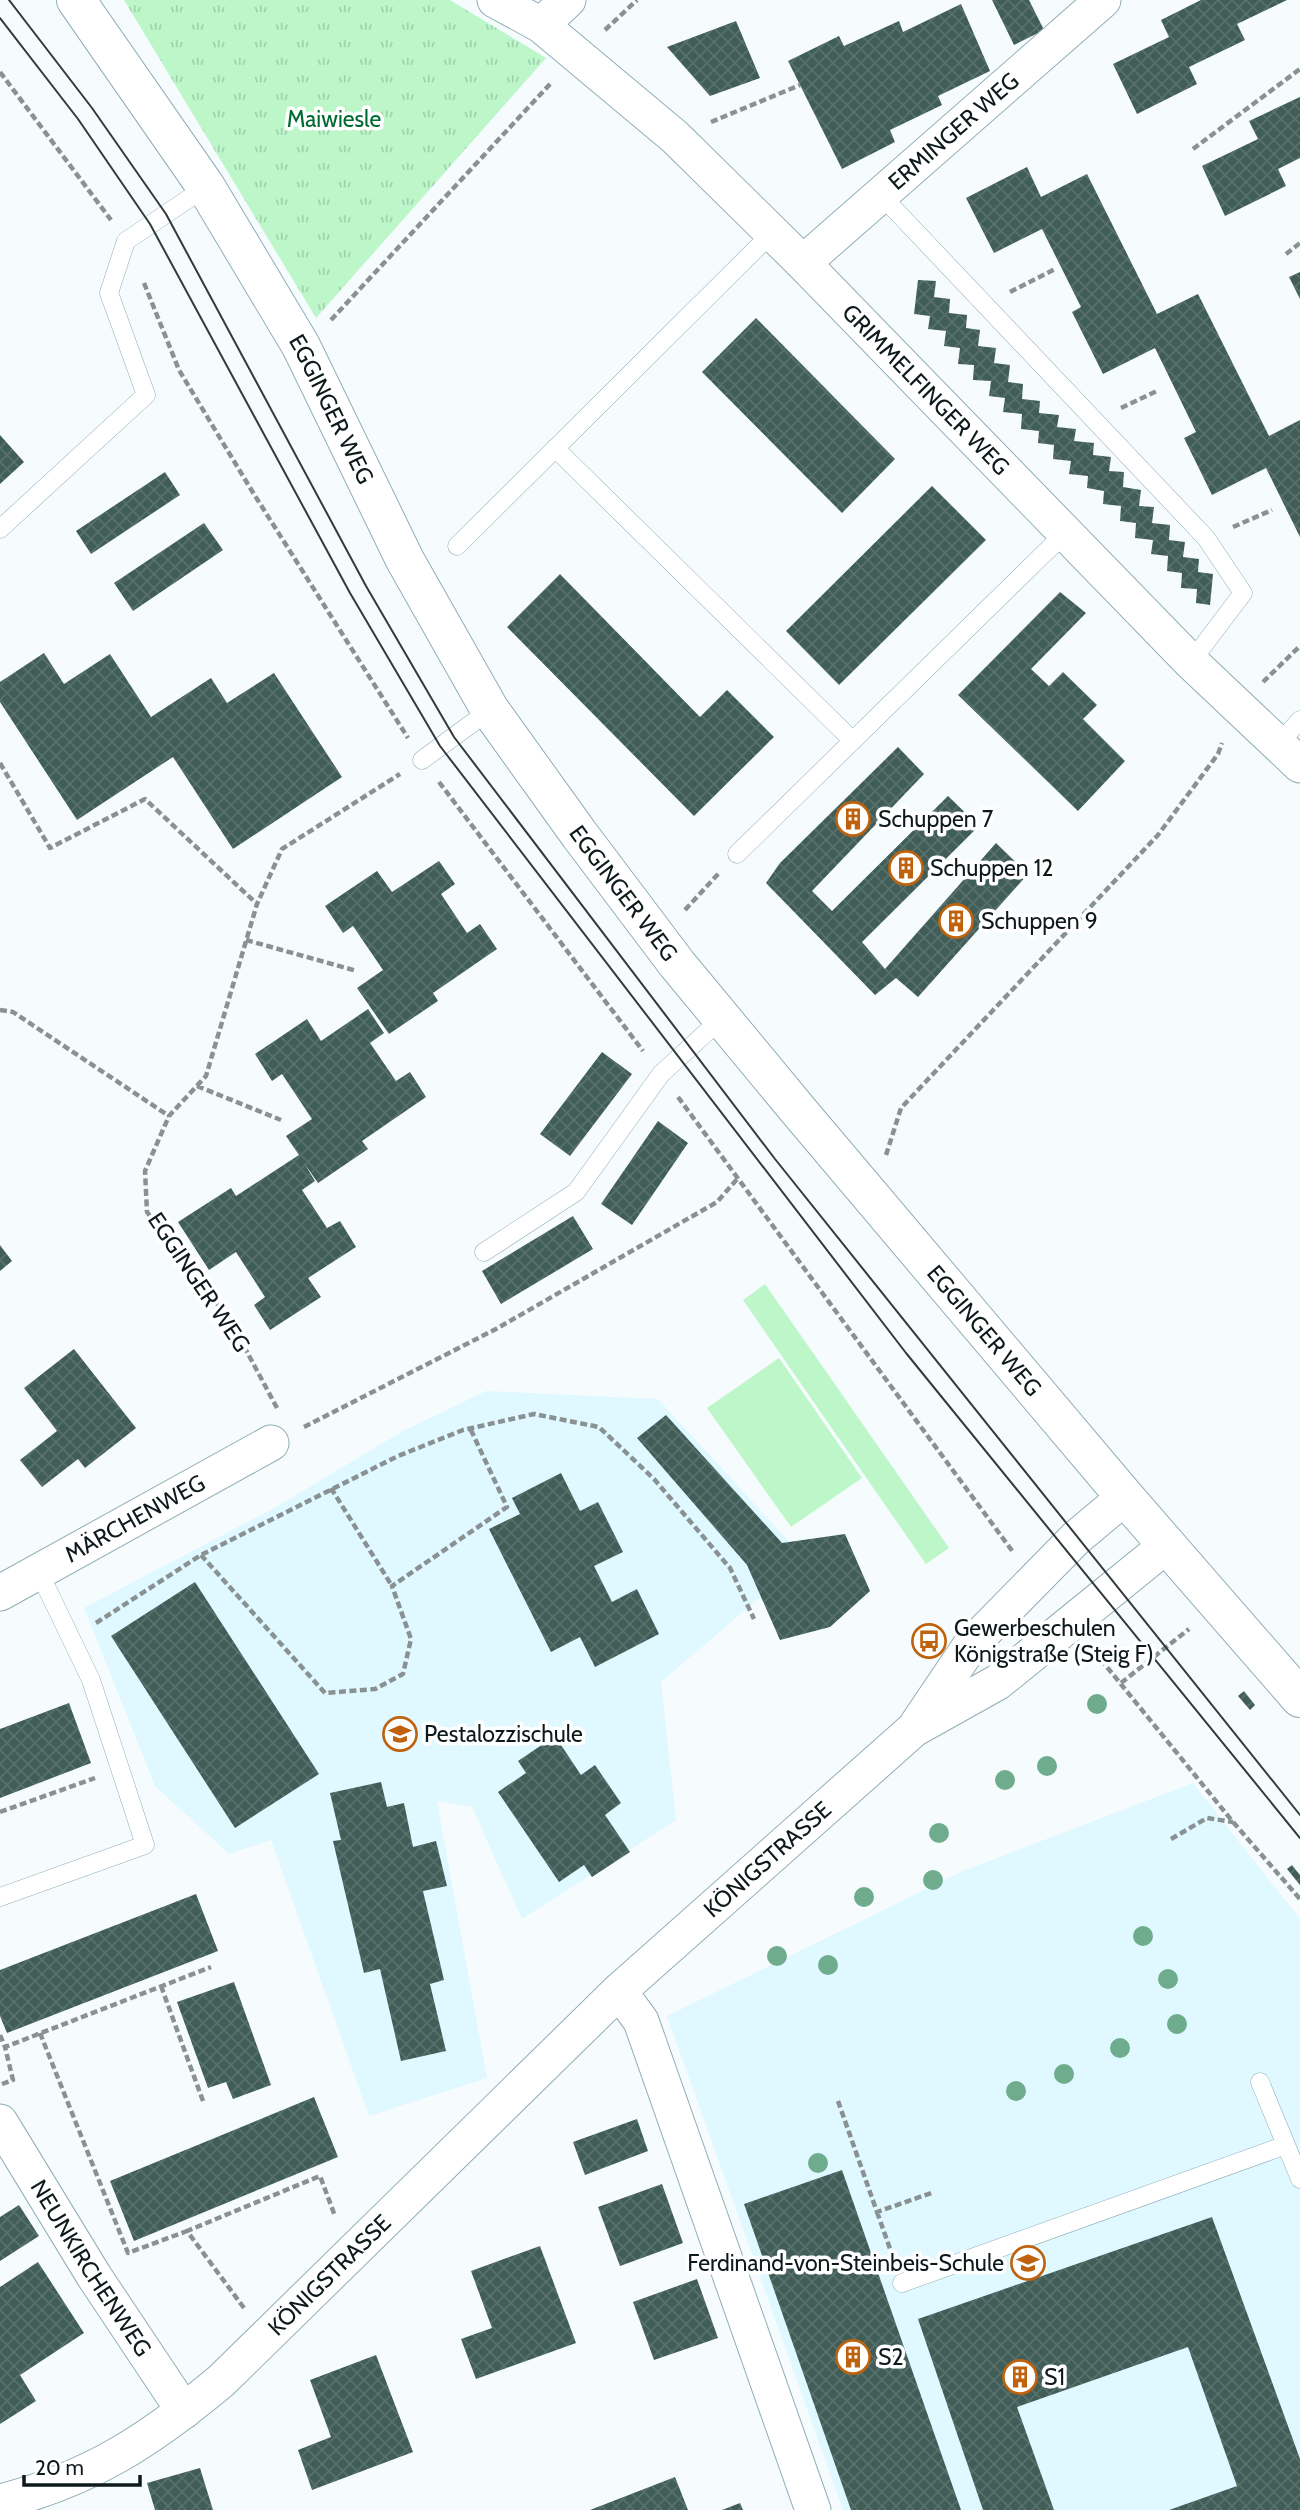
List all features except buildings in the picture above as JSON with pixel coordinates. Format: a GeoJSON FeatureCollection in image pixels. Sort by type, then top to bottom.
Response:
{"type":"FeatureCollection","features":[{"type":"Feature","properties":{"kind":"street","name":"EGGINGER WEG"},"geometry":{"type":"LineString","coordinates":[[76,0],[206,187],[301,346],[405,560],[490,710],[657,939],[867,1193],[1300,1698]]}},
{"type":"Feature","properties":{"kind":"street","name":"GRIMMELFINGER WEG"},"geometry":{"type":"LineString","coordinates":[[495,0],[541,25],[675,137],[803,263],[1064,534],[1289,756]]}},
{"type":"Feature","properties":{"kind":"street"},"geometry":{"type":"LineString","coordinates":[[541,25],[568,0]]}},
{"type":"Feature","properties":{"kind":"street","name":"ERMINGER WEG"},"geometry":{"type":"LineString","coordinates":[[803,263],[1103,0]]}},
{"type":"Feature","properties":{"kind":"street","name":"MÄRCHENWEG"},"geometry":{"type":"LineString","coordinates":[[0,1593],[271,1443]]}},
{"type":"Feature","properties":{"kind":"street","name":"KÖNIGSTRASSE"},"geometry":{"type":"LineString","coordinates":[[915,1729],[970,1646],[1076,1538],[1125,1497]]}},
{"type":"Feature","properties":{"kind":"street","name":"KÖNIGSTRASSE"},"geometry":{"type":"LineString","coordinates":[[0,2502],[40,2501],[113,2460],[184,2412],[267,2339],[619,1991],[915,1729],[998,1682],[1167,1545]]}},
{"type":"Feature","properties":{"kind":"street"},"geometry":{"type":"LineString","coordinates":[[619,1991],[641,2021],[813,2510]]}},
{"type":"Feature","properties":{"kind":"street","name":"NEUNKIRCHENWEG"},"geometry":{"type":"LineString","coordinates":[[0,2122],[94,2276],[184,2412]]}},
{"type":"Feature","properties":{"kind":"lane"},"geometry":{"type":"LineString","coordinates":[[0,529],[146,395],[109,293],[126,241],[206,187]]}},
{"type":"Feature","properties":{"kind":"lane"},"geometry":{"type":"LineString","coordinates":[[880,194],[1206,538],[1243,593],[1191,662]]}},
{"type":"Feature","properties":{"kind":"lane"},"geometry":{"type":"LineString","coordinates":[[457,546],[772,233]]}},
{"type":"Feature","properties":{"kind":"lane"},"geometry":{"type":"LineString","coordinates":[[555,448],[853,741]]}},
{"type":"Feature","properties":{"kind":"lane"},"geometry":{"type":"LineString","coordinates":[[737,854],[1064,534]]}},
{"type":"Feature","properties":{"kind":"lane"},"geometry":{"type":"LineString","coordinates":[[422,760],[490,710]]}},
{"type":"Feature","properties":{"kind":"lane"},"geometry":{"type":"LineString","coordinates":[[1289,756],[1300,720]]}},
{"type":"Feature","properties":{"kind":"lane"},"geometry":{"type":"LineString","coordinates":[[484,1252],[576,1192],[660,1074],[722,1018]]}},
{"type":"Feature","properties":{"kind":"lane"},"geometry":{"type":"LineString","coordinates":[[0,1897],[145,1845],[91,1680],[39,1572]]}},
{"type":"Feature","properties":{"kind":"lane"},"geometry":{"type":"LineString","coordinates":[[1260,2082],[1300,2179]]}},
{"type":"Feature","properties":{"kind":"lane"},"geometry":{"type":"LineString","coordinates":[[902,2283],[1286,2145]]}},
{"type":"Feature","properties":{"kind":"path"},"geometry":{"type":"LineString","coordinates":[[326,326],[577,55]]}},
{"type":"Feature","properties":{"kind":"path"},"geometry":{"type":"LineString","coordinates":[[1194,149],[1300,69]]}},
{"type":"Feature","properties":{"kind":"path"},"geometry":{"type":"LineString","coordinates":[[0,72],[126,241]]}},
{"type":"Feature","properties":{"kind":"path"},"geometry":{"type":"LineString","coordinates":[[675,137],[800,85]]}},
{"type":"Feature","properties":{"kind":"path"},"geometry":{"type":"LineString","coordinates":[[1286,254],[1300,243]]}},
{"type":"Feature","properties":{"kind":"path"},"geometry":{"type":"LineString","coordinates":[[985,305],[1055,269]]}},
{"type":"Feature","properties":{"kind":"path"},"geometry":{"type":"LineString","coordinates":[[1095,421],[1157,391]]}},
{"type":"Feature","properties":{"kind":"path"},"geometry":{"type":"LineString","coordinates":[[1206,538],[1272,510]]}},
{"type":"Feature","properties":{"kind":"path"},"geometry":{"type":"LineString","coordinates":[[867,1193],[888,1149],[901,1108],[1158,835],[1218,754],[1237,707],[1300,646]]}},
{"type":"Feature","properties":{"kind":"path","name":"EGGINGER WEG"},"geometry":{"type":"LineString","coordinates":[[275,1404],[230,1322],[147,1212],[145,1171],[169,1116],[206,1076],[257,904],[282,849],[422,760]]}},
{"type":"Feature","properties":{"kind":"path"},"geometry":{"type":"LineString","coordinates":[[0,763],[50,848],[145,799],[257,904]]}},
{"type":"Feature","properties":{"kind":"path"},"geometry":{"type":"LineString","coordinates":[[657,939],[737,854]]}},
{"type":"Feature","properties":{"kind":"path"},"geometry":{"type":"LineString","coordinates":[[246,940],[357,971]]}},
{"type":"Feature","properties":{"kind":"path"},"geometry":{"type":"LineString","coordinates":[[0,1010],[13,1012],[169,1116]]}},
{"type":"Feature","properties":{"kind":"path"},"geometry":{"type":"LineString","coordinates":[[197,1086],[281,1120]]}},
{"type":"Feature","properties":{"kind":"path"},"geometry":{"type":"LineString","coordinates":[[271,1443],[496,1329],[717,1202],[738,1178]]}},
{"type":"Feature","properties":{"kind":"path"},"geometry":{"type":"LineString","coordinates":[[65,1626],[89,1628],[201,1555],[398,1456],[471,1428],[534,1414],[599,1427],[654,1479],[730,1568],[754,1619]]}},
{"type":"Feature","properties":{"kind":"path"},"geometry":{"type":"LineString","coordinates":[[392,1586],[507,1507],[471,1428]]}},
{"type":"Feature","properties":{"kind":"path"},"geometry":{"type":"LineString","coordinates":[[201,1555],[325,1693],[375,1689],[404,1674],[411,1639],[392,1586],[331,1488]]}},
{"type":"Feature","properties":{"kind":"path"},"geometry":{"type":"LineString","coordinates":[[1121,1683],[1219,1605]]}},
{"type":"Feature","properties":{"kind":"path"},"geometry":{"type":"LineString","coordinates":[[0,1812],[121,1768]]}},
{"type":"Feature","properties":{"kind":"path"},"geometry":{"type":"LineString","coordinates":[[1171,1839],[1208,1818],[1233,1822]]}},
{"type":"Feature","properties":{"kind":"path"},"geometry":{"type":"LineString","coordinates":[[5,2047],[211,1967]]}},
{"type":"Feature","properties":{"kind":"path"},"geometry":{"type":"LineString","coordinates":[[161,1986],[203,2101]]}},
{"type":"Feature","properties":{"kind":"path"},"geometry":{"type":"LineString","coordinates":[[40,2033],[128,2253],[320,2176],[351,2256]]}},
{"type":"Feature","properties":{"kind":"path"},"geometry":{"type":"LineString","coordinates":[[0,2035],[13,2080],[0,2085]]}},
{"type":"Feature","properties":{"kind":"path"},"geometry":{"type":"LineString","coordinates":[[838,2101],[902,2283]]}},
{"type":"Feature","properties":{"kind":"path"},"geometry":{"type":"LineString","coordinates":[[877,2212],[934,2192]]}},
{"type":"Feature","properties":{"kind":"path"},"geometry":{"type":"LineString","coordinates":[[187,2231],[267,2339]]}},
{"type":"Feature","properties":{"kind":"shaded area","name":"Pestalozzischule"},"geometry":{"type":"Polygon","coordinates":[[[486,1391],[658,1399],[805,1559],[661,1682],[676,1820],[522,1919],[472,1807],[437,1801],[487,2078],[369,2116],[271,1840],[229,1854],[155,1786],[84,1608],[276,1507],[403,1431],[486,1391]]]}},
{"type":"Feature","properties":{"kind":"shaded area","name":"Ferdinand-von-Steinbeis-Schule"},"geometry":{"type":"Polygon","coordinates":[[[1193,1783],[1300,1919],[1300,2510],[843,2510],[667,2016],[963,1871],[1193,1783]]]}},
{"type":"Feature","properties":{"kind":"green space","name":"Maiwiesle"},"geometry":{"type":"Polygon","coordinates":[[[124,0],[450,0],[546,58],[316,318],[124,0]]]}},
{"type":"Feature","properties":{"kind":"green space"},"geometry":{"type":"Polygon","coordinates":[[[765,1284],[949,1548],[926,1564],[743,1300],[765,1284]]]}},
{"type":"Feature","properties":{"kind":"green space"},"geometry":{"type":"Polygon","coordinates":[[[779,1358],[862,1478],[791,1527],[707,1408],[779,1358]]]}},
{"type":"Feature","properties":{"kind":"tram line"},"geometry":{"type":"LineString","coordinates":[[9,0],[92,108],[166,214],[366,586],[454,737],[775,1159],[1300,1815]]}},
{"type":"Feature","properties":{"kind":"tram line"},"geometry":{"type":"LineString","coordinates":[[0,18],[78,119],[150,224],[350,593],[440,746],[906,1353],[1300,1838]]}},
{"type":"Feature","properties":{"kind":"place","name":"Schuppen 7"},"geometry":{"type":"Point","coordinates":[853,819]}},
{"type":"Feature","properties":{"kind":"place","name":"Schuppen 12"},"geometry":{"type":"Point","coordinates":[906,868]}},
{"type":"Feature","properties":{"kind":"place","name":"Schuppen 9"},"geometry":{"type":"Point","coordinates":[956,921]}},
{"type":"Feature","properties":{"kind":"place","name":"Gewerbeschulen Königstraße (Steig F)"},"geometry":{"type":"Point","coordinates":[929,1641]}},
{"type":"Feature","properties":{"kind":"place","name":"Pestalozzischule"},"geometry":{"type":"Point","coordinates":[400,1734]}},
{"type":"Feature","properties":{"kind":"place","name":"Ferdinand-von-Steinbeis-Schule"},"geometry":{"type":"Point","coordinates":[1028,2263]}},
{"type":"Feature","properties":{"kind":"place","name":"S2"},"geometry":{"type":"Point","coordinates":[853,2357]}},
{"type":"Feature","properties":{"kind":"place","name":"S1"},"geometry":{"type":"Point","coordinates":[1020,2377]}}]}
